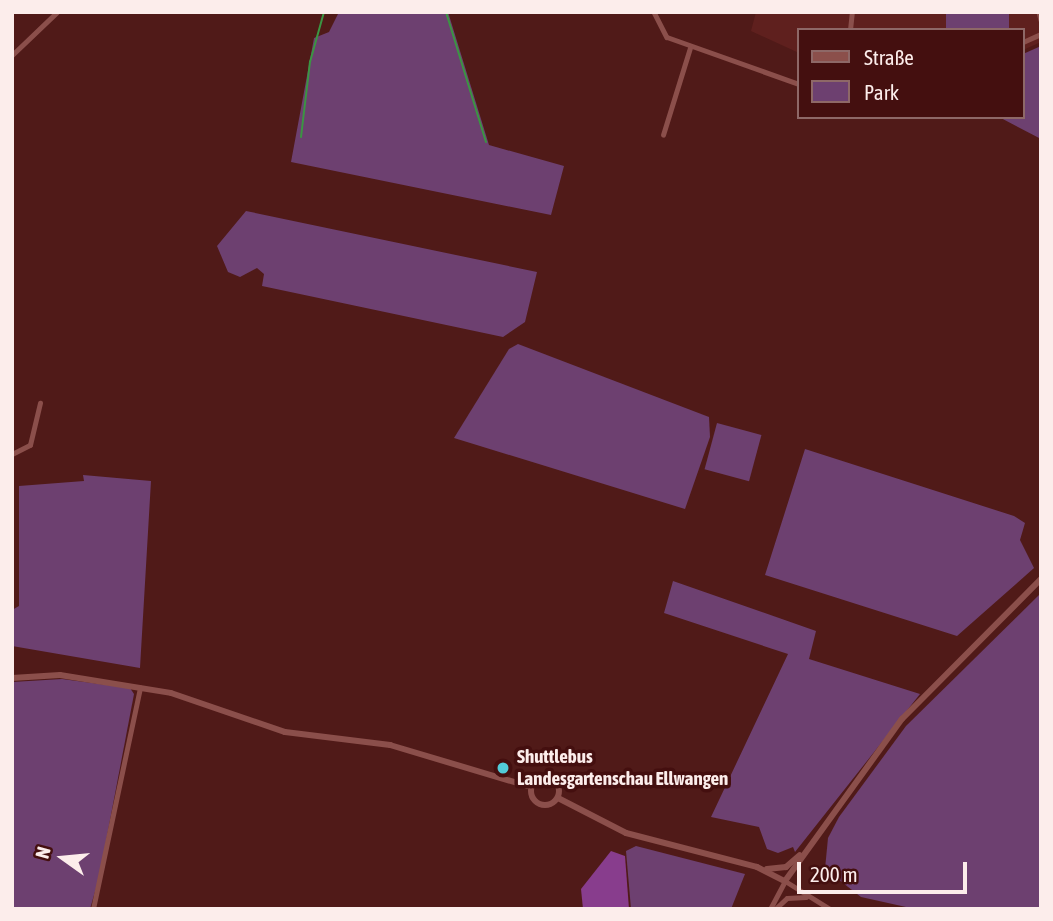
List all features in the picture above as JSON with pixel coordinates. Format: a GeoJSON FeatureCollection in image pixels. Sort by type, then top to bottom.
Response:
{"type":"FeatureCollection","features":[{"type":"Feature","properties":{"kind":"main road"},"geometry":{"type":"LineString","coordinates":[[12,678],[61,675],[140,687],[205,703],[285,732],[390,745],[531,787],[540,804],[558,797],[626,833],[764,869],[785,881],[902,719],[1041,579]]}},
{"type":"Feature","properties":{"kind":"main road"},"geometry":{"type":"LineString","coordinates":[[531,787],[548,777],[559,787],[558,797]]}},
{"type":"Feature","properties":{"kind":"main road"},"geometry":{"type":"LineString","coordinates":[[764,869],[786,867],[805,851]]}},
{"type":"Feature","properties":{"kind":"street"},"geometry":{"type":"LineString","coordinates":[[12,55],[57,12]]}},
{"type":"Feature","properties":{"kind":"street"},"geometry":{"type":"LineString","coordinates":[[654,12],[667,37],[690,48],[797,83]]}},
{"type":"Feature","properties":{"kind":"street"},"geometry":{"type":"LineString","coordinates":[[1039,12],[1041,20]]}},
{"type":"Feature","properties":{"kind":"street"},"geometry":{"type":"LineString","coordinates":[[1025,41],[1041,34]]}},
{"type":"Feature","properties":{"kind":"street"},"geometry":{"type":"LineString","coordinates":[[663,135],[690,48]]}},
{"type":"Feature","properties":{"kind":"street"},"geometry":{"type":"LineString","coordinates":[[12,454],[30,445],[40,403]]}},
{"type":"Feature","properties":{"kind":"street"},"geometry":{"type":"LineString","coordinates":[[93,909],[140,687]]}},
{"type":"Feature","properties":{"kind":"street"},"geometry":{"type":"LineString","coordinates":[[772,909],[785,881],[830,909]]}},
{"type":"Feature","properties":{"kind":"street"},"geometry":{"type":"LineString","coordinates":[[772,909],[794,896],[815,901]]}},
{"type":"Feature","properties":{"kind":"shaded area"},"geometry":{"type":"Polygon","coordinates":[[[756,12],[1041,12],[1041,42],[1025,49],[1025,28],[797,28],[797,52],[751,31],[756,12]]]}},
{"type":"Feature","properties":{"kind":"shaded area"},"geometry":{"type":"Polygon","coordinates":[[[611,851],[625,856],[629,909],[583,909],[581,889],[611,851]]]}},
{"type":"Feature","properties":{"kind":"green space"},"geometry":{"type":"Polygon","coordinates":[[[339,12],[448,12],[489,145],[564,166],[551,215],[291,162],[314,38],[329,32],[339,12]]]}},
{"type":"Feature","properties":{"kind":"green space"},"geometry":{"type":"Polygon","coordinates":[[[946,12],[1009,12],[1009,28],[946,28],[946,12]]]}},
{"type":"Feature","properties":{"kind":"green space"},"geometry":{"type":"Polygon","coordinates":[[[1041,46],[1041,139],[1003,119],[1025,119],[1025,53],[1041,46]]]}},
{"type":"Feature","properties":{"kind":"green space"},"geometry":{"type":"Polygon","coordinates":[[[246,211],[537,272],[525,322],[503,337],[262,286],[264,274],[257,268],[240,277],[228,272],[217,246],[246,211]]]}},
{"type":"Feature","properties":{"kind":"green space"},"geometry":{"type":"Polygon","coordinates":[[[518,344],[709,417],[710,437],[685,509],[454,438],[509,349],[518,344]]]}},
{"type":"Feature","properties":{"kind":"green space"},"geometry":{"type":"Polygon","coordinates":[[[717,423],[761,435],[749,481],[705,469],[717,423]]]}},
{"type":"Feature","properties":{"kind":"green space"},"geometry":{"type":"Polygon","coordinates":[[[805,449],[1014,516],[1025,523],[1020,540],[1034,568],[957,636],[765,575],[805,449]]]}},
{"type":"Feature","properties":{"kind":"green space"},"geometry":{"type":"Polygon","coordinates":[[[83,475],[151,481],[140,668],[12,646],[12,610],[19,606],[19,486],[84,481],[83,475]]]}},
{"type":"Feature","properties":{"kind":"green space"},"geometry":{"type":"Polygon","coordinates":[[[673,581],[816,631],[809,659],[920,694],[795,852],[793,847],[778,853],[767,849],[759,827],[711,817],[788,654],[664,613],[673,581]]]}},
{"type":"Feature","properties":{"kind":"green space"},"geometry":{"type":"Polygon","coordinates":[[[1041,593],[1040,909],[915,909],[861,897],[825,869],[828,838],[839,817],[906,726],[1041,593]]]}},
{"type":"Feature","properties":{"kind":"green space"},"geometry":{"type":"Polygon","coordinates":[[[62,679],[130,688],[134,694],[99,878],[90,909],[12,909],[12,682],[62,679]]]}},
{"type":"Feature","properties":{"kind":"green space"},"geometry":{"type":"Polygon","coordinates":[[[636,846],[745,874],[731,909],[631,909],[626,851],[636,846]]]}},
{"type":"Feature","properties":{"kind":"waterway"},"geometry":{"type":"LineString","coordinates":[[301,137],[310,62],[324,12]]}},
{"type":"Feature","properties":{"kind":"waterway"},"geometry":{"type":"LineString","coordinates":[[446,12],[486,142]]}},
{"type":"Feature","properties":{"kind":"place","name":"Shuttlebus Landesgartenschau Ellwangen"},"geometry":{"type":"Point","coordinates":[503,768]}}]}
